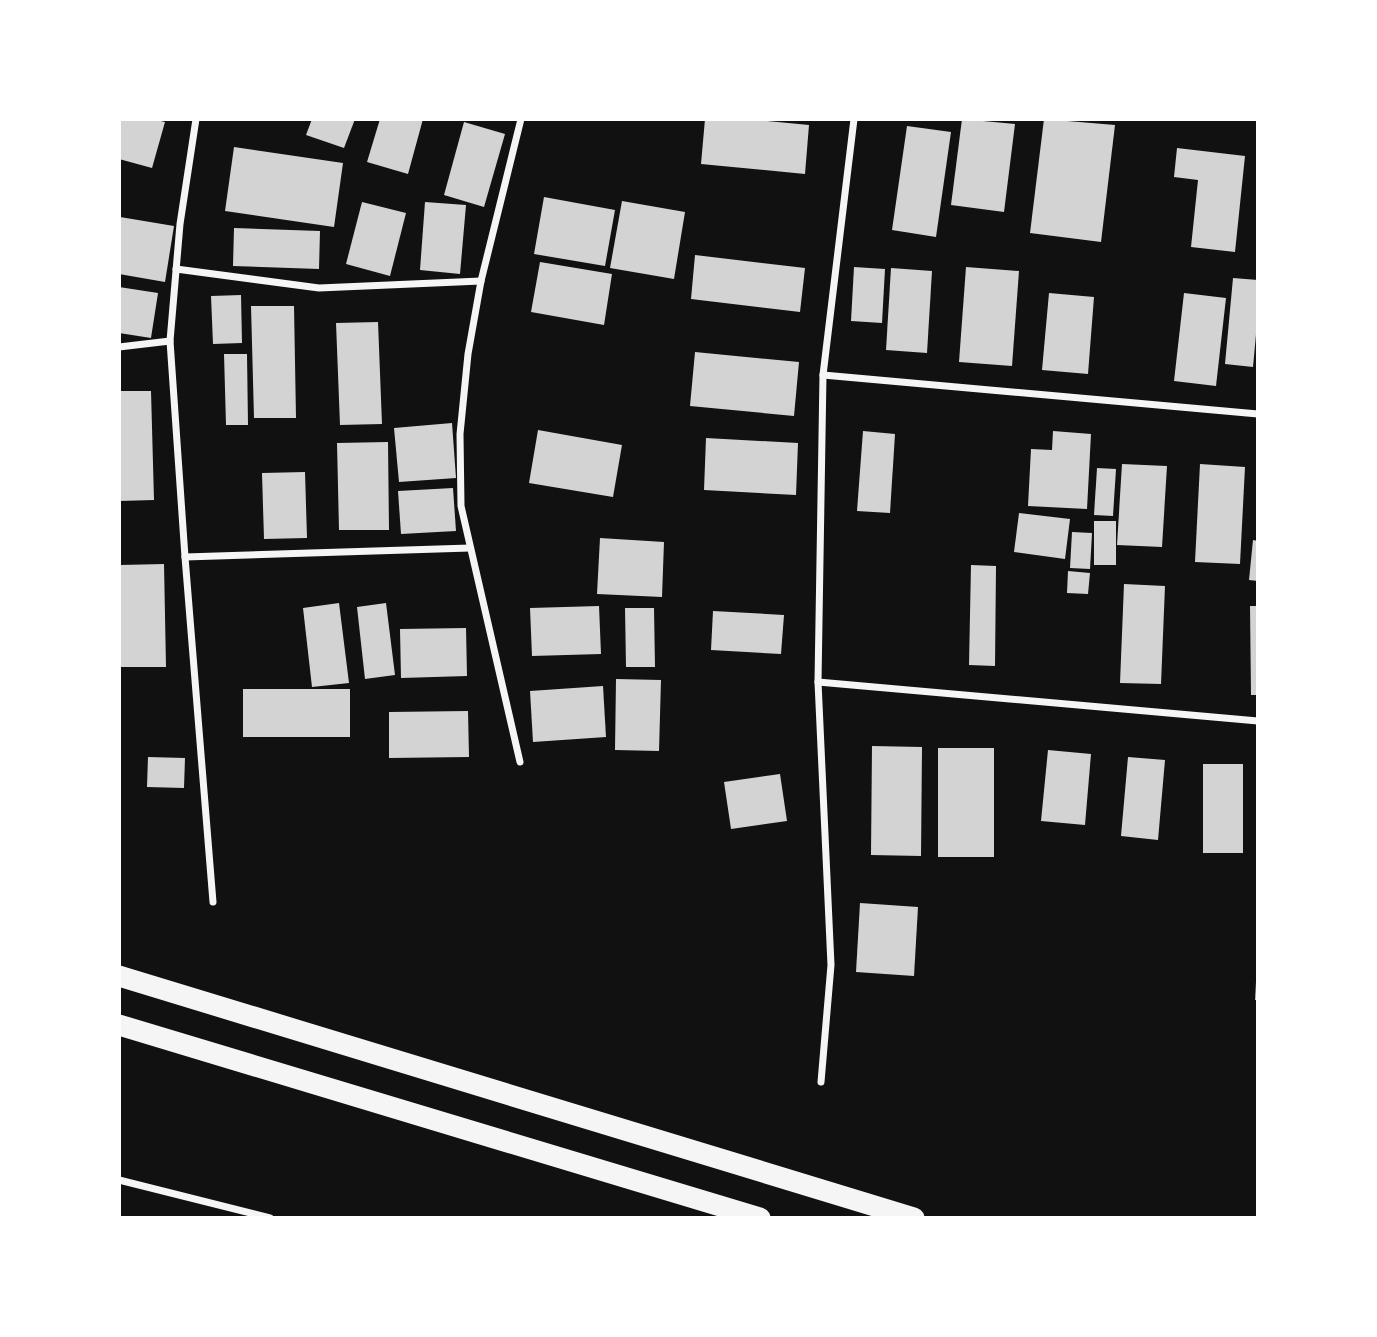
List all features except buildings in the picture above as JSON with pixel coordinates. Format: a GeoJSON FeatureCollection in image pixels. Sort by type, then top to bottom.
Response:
{"type":"FeatureCollection","features":[{"type":"Feature","properties":{"kind":"highway"},"geometry":{"type":"LineString","coordinates":[[119,976],[914,1218]]}},
{"type":"Feature","properties":{"kind":"highway"},"geometry":{"type":"LineString","coordinates":[[119,1025],[760,1218]]}},
{"type":"Feature","properties":{"kind":"street"},"geometry":{"type":"LineString","coordinates":[[196,119],[180,224],[170,341],[213,902]]}},
{"type":"Feature","properties":{"kind":"street"},"geometry":{"type":"LineString","coordinates":[[520,762],[461,506],[460,434],[468,354],[481,281],[522,119]]}},
{"type":"Feature","properties":{"kind":"street"},"geometry":{"type":"LineString","coordinates":[[821,1082],[831,965],[818,682],[823,375],[854,119]]}},
{"type":"Feature","properties":{"kind":"street"},"geometry":{"type":"LineString","coordinates":[[176,269],[319,288],[481,281]]}},
{"type":"Feature","properties":{"kind":"street"},"geometry":{"type":"LineString","coordinates":[[119,347],[170,341]]}},
{"type":"Feature","properties":{"kind":"street"},"geometry":{"type":"LineString","coordinates":[[823,375],[1258,414]]}},
{"type":"Feature","properties":{"kind":"street"},"geometry":{"type":"LineString","coordinates":[[185,557],[470,548]]}},
{"type":"Feature","properties":{"kind":"street"},"geometry":{"type":"LineString","coordinates":[[818,682],[1258,721]]}},
{"type":"Feature","properties":{"kind":"street"},"geometry":{"type":"LineString","coordinates":[[119,1180],[265,1217]]}}]}
